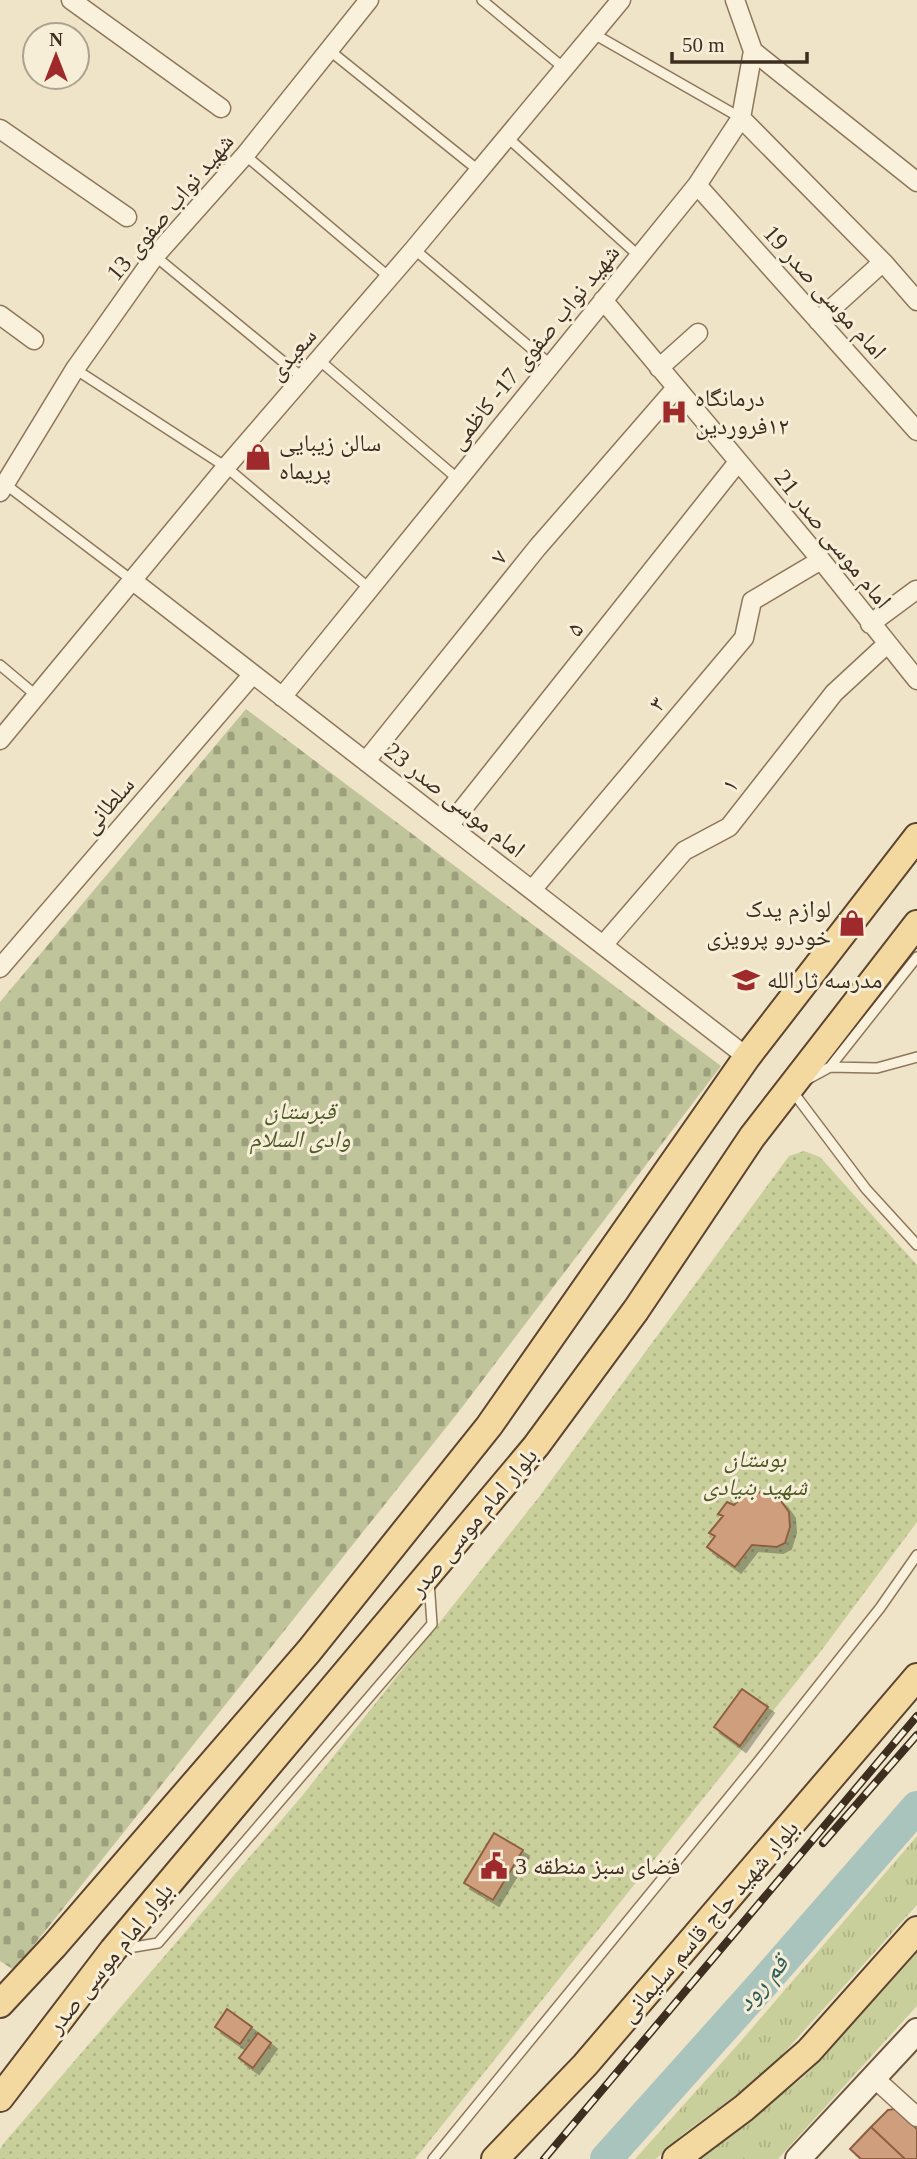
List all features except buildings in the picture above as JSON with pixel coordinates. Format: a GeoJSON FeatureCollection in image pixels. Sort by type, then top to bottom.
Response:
{"type":"FeatureCollection","features":[{"type":"Feature","properties":{"kind":"main road","name":"بلوار امام موسی صدر"},"geometry":{"type":"LineString","coordinates":[[5,1991],[54,1946],[309,1651],[489,1426],[747,1057],[917,837]]}},
{"type":"Feature","properties":{"kind":"main road","name":"بلوار امام موسی صدر"},"geometry":{"type":"LineString","coordinates":[[0,2098],[113,1950],[544,1436],[636,1310],[752,1137],[917,924]]}},
{"type":"Feature","properties":{"kind":"main road","name":"بلوار شهید حاج قاسم سلیمانی"},"geometry":{"type":"LineString","coordinates":[[495,2159],[585,2065],[917,1677]]}},
{"type":"Feature","properties":{"kind":"main road"},"geometry":{"type":"LineString","coordinates":[[676,2159],[744,2108],[809,2051],[917,1930]]}},
{"type":"Feature","properties":{"kind":"main road"},"geometry":{"type":"LineString","coordinates":[[798,2159],[917,2031]]}},
{"type":"Feature","properties":{"kind":"street"},"geometry":{"type":"LineString","coordinates":[[71,0],[221,108]]}},
{"type":"Feature","properties":{"kind":"street","name":"شهید نواب صفوی 13"},"geometry":{"type":"LineString","coordinates":[[3,488],[75,369],[155,256],[245,155],[369,0]]}},
{"type":"Feature","properties":{"kind":"street","name":"سعیدی"},"geometry":{"type":"LineString","coordinates":[[0,740],[226,467],[414,249],[621,0]]}},
{"type":"Feature","properties":{"kind":"street"},"geometry":{"type":"LineString","coordinates":[[735,0],[753,51],[917,182]]}},
{"type":"Feature","properties":{"kind":"street","name":"شهید نواب صفوی 17- کاظمی"},"geometry":{"type":"LineString","coordinates":[[282,696],[697,185],[740,118],[753,51]]}},
{"type":"Feature","properties":{"kind":"street"},"geometry":{"type":"LineString","coordinates":[[740,118],[883,262],[917,301]]}},
{"type":"Feature","properties":{"kind":"street"},"geometry":{"type":"LineString","coordinates":[[0,129],[127,217]]}},
{"type":"Feature","properties":{"kind":"street","name":"امام موسی صدر 19"},"geometry":{"type":"LineString","coordinates":[[697,185],[917,431]]}},
{"type":"Feature","properties":{"kind":"street"},"geometry":{"type":"LineString","coordinates":[[818,321],[883,262]]}},
{"type":"Feature","properties":{"kind":"street","name":"امام موسی صدر 21"},"geometry":{"type":"LineString","coordinates":[[603,300],[917,680]]}},
{"type":"Feature","properties":{"kind":"street"},"geometry":{"type":"LineString","coordinates":[[0,315],[34,340]]}},
{"type":"Feature","properties":{"kind":"street"},"geometry":{"type":"LineString","coordinates":[[660,368],[698,333]]}},
{"type":"Feature","properties":{"kind":"street","name":"۷"},"geometry":{"type":"LineString","coordinates":[[366,761],[537,548],[676,388]]}},
{"type":"Feature","properties":{"kind":"street","name":"۵"},"geometry":{"type":"LineString","coordinates":[[449,826],[738,462]]}},
{"type":"Feature","properties":{"kind":"street","name":"۳"},"geometry":{"type":"LineString","coordinates":[[532,891],[744,638],[752,601],[821,561]]}},
{"type":"Feature","properties":{"kind":"street","name":"امام موسی صدر 23"},"geometry":{"type":"LineString","coordinates":[[133,581],[747,1057]]}},
{"type":"Feature","properties":{"kind":"street"},"geometry":{"type":"LineString","coordinates":[[870,624],[916,590]]}},
{"type":"Feature","properties":{"kind":"street","name":"۱"},"geometry":{"type":"LineString","coordinates":[[603,946],[684,851],[729,827],[834,693],[887,645]]}},
{"type":"Feature","properties":{"kind":"street","name":"سلطانی"},"geometry":{"type":"LineString","coordinates":[[0,968],[253,674]]}},
{"type":"Feature","properties":{"kind":"street"},"geometry":{"type":"LineString","coordinates":[[873,2077],[917,2118]]}},
{"type":"Feature","properties":{"kind":"lane"},"geometry":{"type":"LineString","coordinates":[[482,0],[565,69]]}},
{"type":"Feature","properties":{"kind":"lane"},"geometry":{"type":"LineString","coordinates":[[594,34],[740,118]]}},
{"type":"Feature","properties":{"kind":"lane"},"geometry":{"type":"LineString","coordinates":[[328,50],[478,170]]}},
{"type":"Feature","properties":{"kind":"lane"},"geometry":{"type":"LineString","coordinates":[[507,137],[639,256]]}},
{"type":"Feature","properties":{"kind":"lane"},"geometry":{"type":"LineString","coordinates":[[245,155],[389,277]]}},
{"type":"Feature","properties":{"kind":"lane"},"geometry":{"type":"LineString","coordinates":[[414,249],[551,365]]}},
{"type":"Feature","properties":{"kind":"lane"},"geometry":{"type":"LineString","coordinates":[[155,256],[303,379]]}},
{"type":"Feature","properties":{"kind":"lane"},"geometry":{"type":"LineString","coordinates":[[319,360],[458,480]]}},
{"type":"Feature","properties":{"kind":"lane"},"geometry":{"type":"LineString","coordinates":[[75,369],[226,467],[370,589]]}},
{"type":"Feature","properties":{"kind":"lane"},"geometry":{"type":"LineString","coordinates":[[3,488],[133,581]]}},
{"type":"Feature","properties":{"kind":"lane"},"geometry":{"type":"LineString","coordinates":[[0,665],[38,696]]}},
{"type":"Feature","properties":{"kind":"lane"},"geometry":{"type":"LineString","coordinates":[[917,957],[830,1068],[790,1088],[866,1189],[917,1245]]}},
{"type":"Feature","properties":{"kind":"lane"},"geometry":{"type":"LineString","coordinates":[[830,1068],[877,1068],[917,1057]]}},
{"type":"Feature","properties":{"kind":"lane"},"geometry":{"type":"LineString","coordinates":[[433,2159],[782,1732],[880,1608],[917,1555]]}},
{"type":"Feature","properties":{"kind":"green space","name":"قبرستان وادی السلام"},"geometry":{"type":"Polygon","coordinates":[[[246,709],[721,1066],[460,1410],[14,1970],[0,1961],[0,1002],[246,709]]]}},
{"type":"Feature","properties":{"kind":"green space","name":"بوستان شهید بنیادی"},"geometry":{"type":"Polygon","coordinates":[[[804,1151],[820,1157],[917,1265],[917,1522],[821,1651],[415,2159],[0,2159],[0,2149],[4,2143],[302,1796],[539,1497],[789,1156],[804,1151]]]}},
{"type":"Feature","properties":{"kind":"green space"},"geometry":{"type":"Polygon","coordinates":[[[917,1836],[917,1905],[765,2074],[683,2134],[656,2159],[635,2159],[741,2041],[917,1836]]]}},
{"type":"Feature","properties":{"kind":"green space"},"geometry":{"type":"Polygon","coordinates":[[[917,1953],[917,2006],[778,2159],[701,2159],[806,2075],[917,1953]]]}},
{"type":"Feature","properties":{"kind":"waterway","name":"قم رود"},"geometry":{"type":"LineString","coordinates":[[606,2159],[917,1807]]}},
{"type":"Feature","properties":{"kind":"railway"},"geometry":{"type":"LineString","coordinates":[[544,2159],[917,1716]]}},
{"type":"Feature","properties":{"kind":"railway"},"geometry":{"type":"LineString","coordinates":[[823,1843],[917,1735]]}},
{"type":"Feature","properties":{"kind":"place","name":"درمانگاه ١٢فروردین"},"geometry":{"type":"Point","coordinates":[674,412]}},
{"type":"Feature","properties":{"kind":"place","name":"سالن زیبایی پریماه"},"geometry":{"type":"Point","coordinates":[258,457]}},
{"type":"Feature","properties":{"kind":"place","name":"لوازم یدک خودرو پرویزی"},"geometry":{"type":"Point","coordinates":[852,923]}},
{"type":"Feature","properties":{"kind":"place","name":"مدرسه ثارالله"},"geometry":{"type":"Point","coordinates":[746,980]}},
{"type":"Feature","properties":{"kind":"place","name":"فضای سبز منطقه 3"},"geometry":{"type":"Point","coordinates":[494,1866]}}]}
